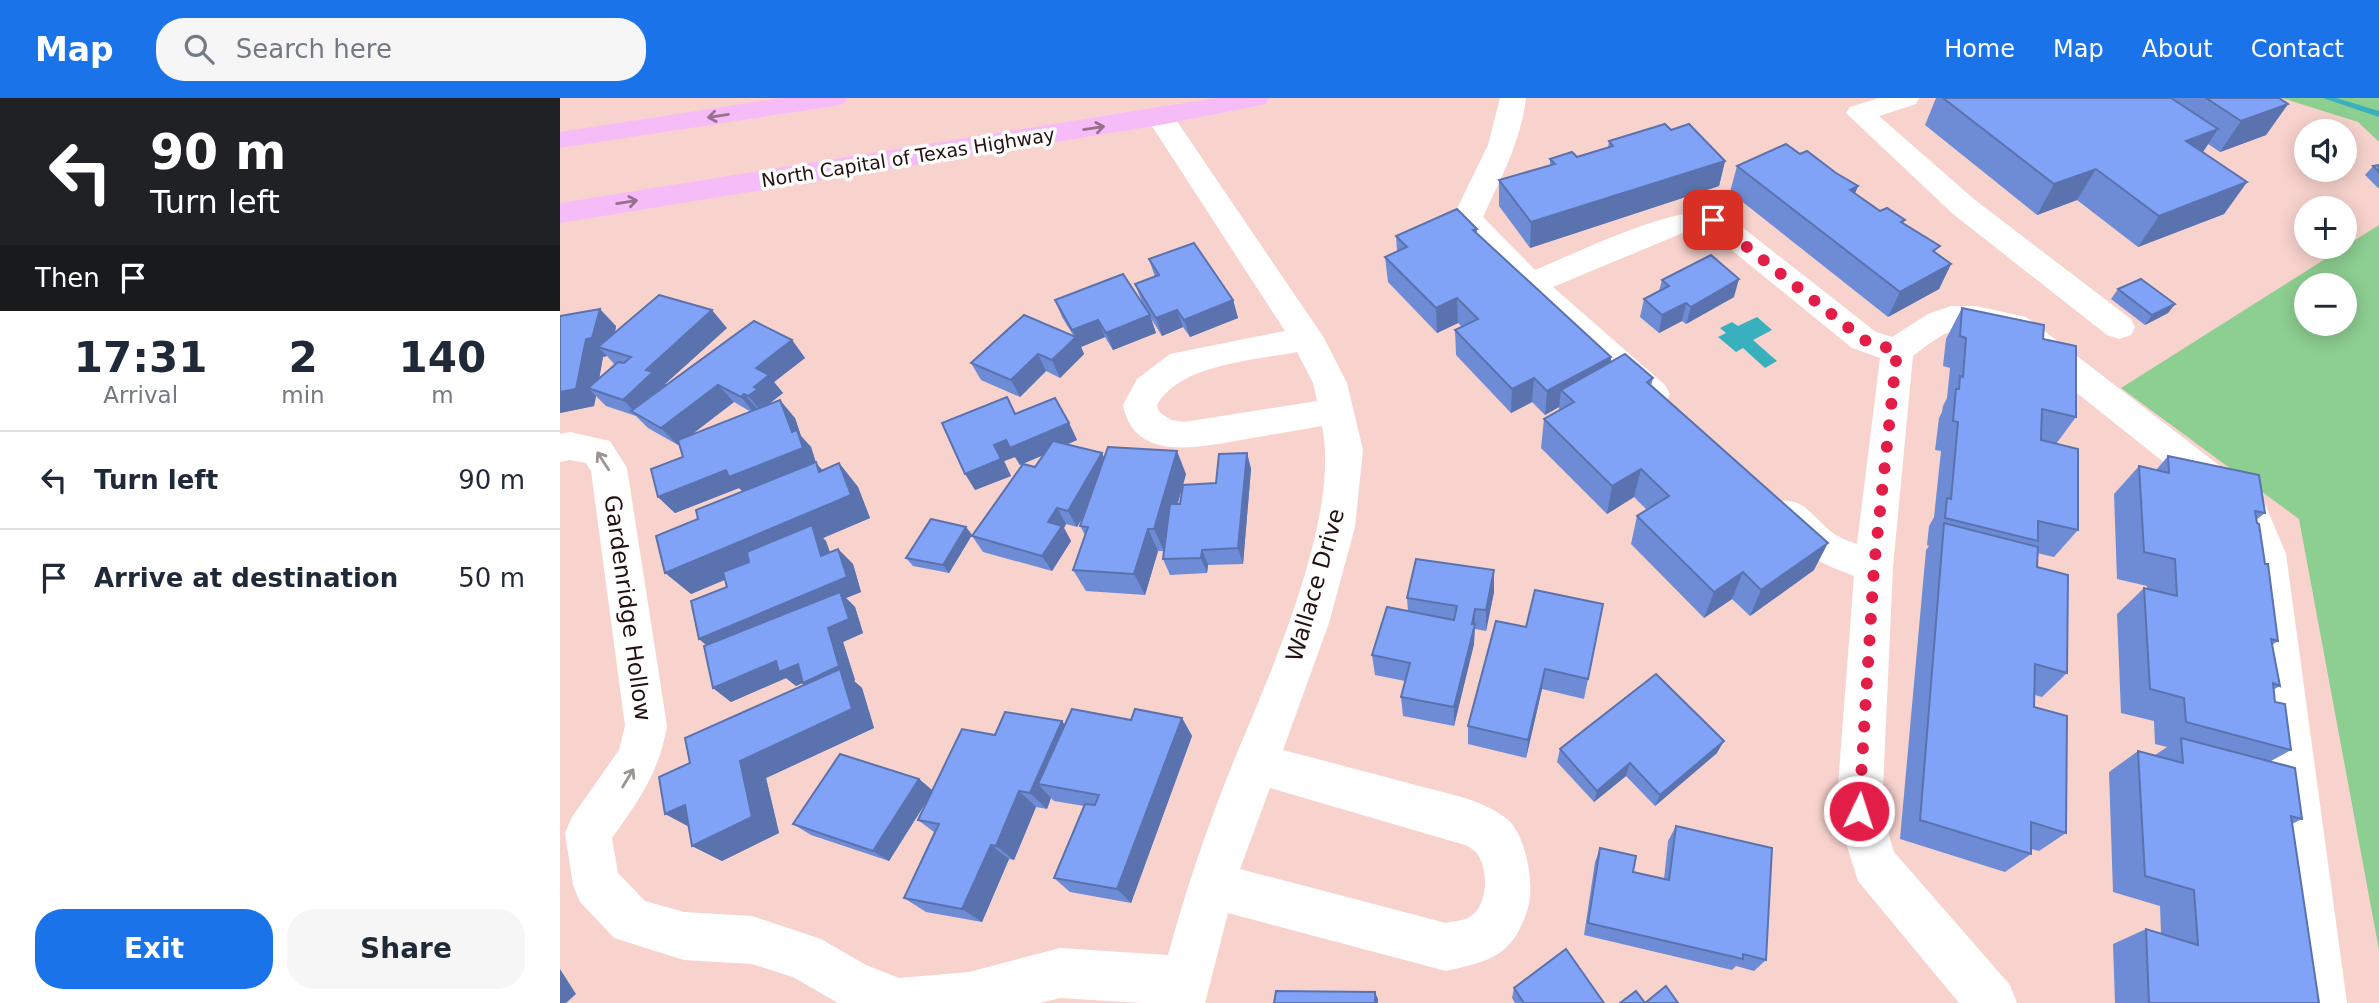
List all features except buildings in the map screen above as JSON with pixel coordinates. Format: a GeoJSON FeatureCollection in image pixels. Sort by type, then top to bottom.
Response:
{"type":"FeatureCollection","features":[{"type":"Feature","properties":{"kind":"highway"},"geometry":{"type":"LineString","coordinates":[[560,140],[834,98]]}},
{"type":"Feature","properties":{"kind":"highway","name":"North Capital of Texas Highway"},"geometry":{"type":"LineString","coordinates":[[560,213],[1160,117],[1256,98]]}},
{"type":"Feature","properties":{"kind":"street"},"geometry":{"type":"LineString","coordinates":[[1513,98],[1512,114],[1502,143],[1467,219],[1530,284],[1682,420]]}},
{"type":"Feature","properties":{"kind":"street"},"geometry":{"type":"LineString","coordinates":[[1906,98],[1860,113],[1964,207],[2119,327]]}},
{"type":"Feature","properties":{"kind":"street","name":"Wallace Drive"},"geometry":{"type":"LineString","coordinates":[[1160,117],[1307,338],[1330,383],[1345,450],[1336,527],[1309,623],[1211,885],[1183,992]]}},
{"type":"Feature","properties":{"kind":"street"},"geometry":{"type":"LineString","coordinates":[[1530,284],[1680,223],[1713,220],[1864,340],[1897,351]]}},
{"type":"Feature","properties":{"kind":"street"},"geometry":{"type":"LineString","coordinates":[[1992,1003],[1874,865],[1859,811],[1874,567],[1897,351],[1939,320],[1973,314],[2014,324],[2250,510],[2267,554],[2322,1003]]}},
{"type":"Feature","properties":{"kind":"street"},"geometry":{"type":"LineString","coordinates":[[1307,338],[1182,363],[1149,388],[1140,405],[1143,419],[1162,432],[1184,436],[1336,411]]}},
{"type":"Feature","properties":{"kind":"street","name":"Gardenridge Hollow"},"geometry":{"type":"LineString","coordinates":[[560,448],[570,446],[597,451],[609,468],[646,726],[640,757],[621,788],[574,833],[597,885],[631,922],[684,936],[752,940],[804,957],[850,983],[899,1003],[970,997],[1060,973],[1183,992]]}},
{"type":"Feature","properties":{"kind":"street"},"geometry":{"type":"LineString","coordinates":[[1762,492],[1823,547],[1874,567]]}},
{"type":"Feature","properties":{"kind":"street"},"geometry":{"type":"LineString","coordinates":[[1211,885],[1446,947],[1484,937],[1500,920],[1510,887],[1506,860],[1492,835],[1466,821],[1255,763]]}},
{"type":"Feature","properties":{"kind":"green space"},"geometry":{"type":"Polygon","coordinates":[[[2282,98],[2379,98],[2379,142],[2357,119],[2348,119],[2282,98]]]}},
{"type":"Feature","properties":{"kind":"green space"},"geometry":{"type":"Polygon","coordinates":[[[2379,225],[2379,950],[2299,519],[2121,388],[2294,279],[2294,336],[2357,336],[2357,273],[2303,273],[2325,259],[2357,259],[2357,239],[2379,225]]]}},
{"type":"Feature","properties":{"kind":"water"},"geometry":{"type":"Polygon","coordinates":[[[1757,317],[1772,330],[1753,340],[1777,361],[1765,368],[1743,348],[1736,352],[1718,337],[1726,333],[1720,328],[1732,322],[1738,326],[1757,317]]]}},
{"type":"Feature","properties":{"kind":"waterway"},"geometry":{"type":"LineString","coordinates":[[2327,98],[2379,114]]}},
{"type":"Feature","properties":{"kind":"route"},"geometry":{"type":"LineString","coordinates":[[1713,220],[1864,340],[1897,351],[1874,567],[1859,811]]}}]}
